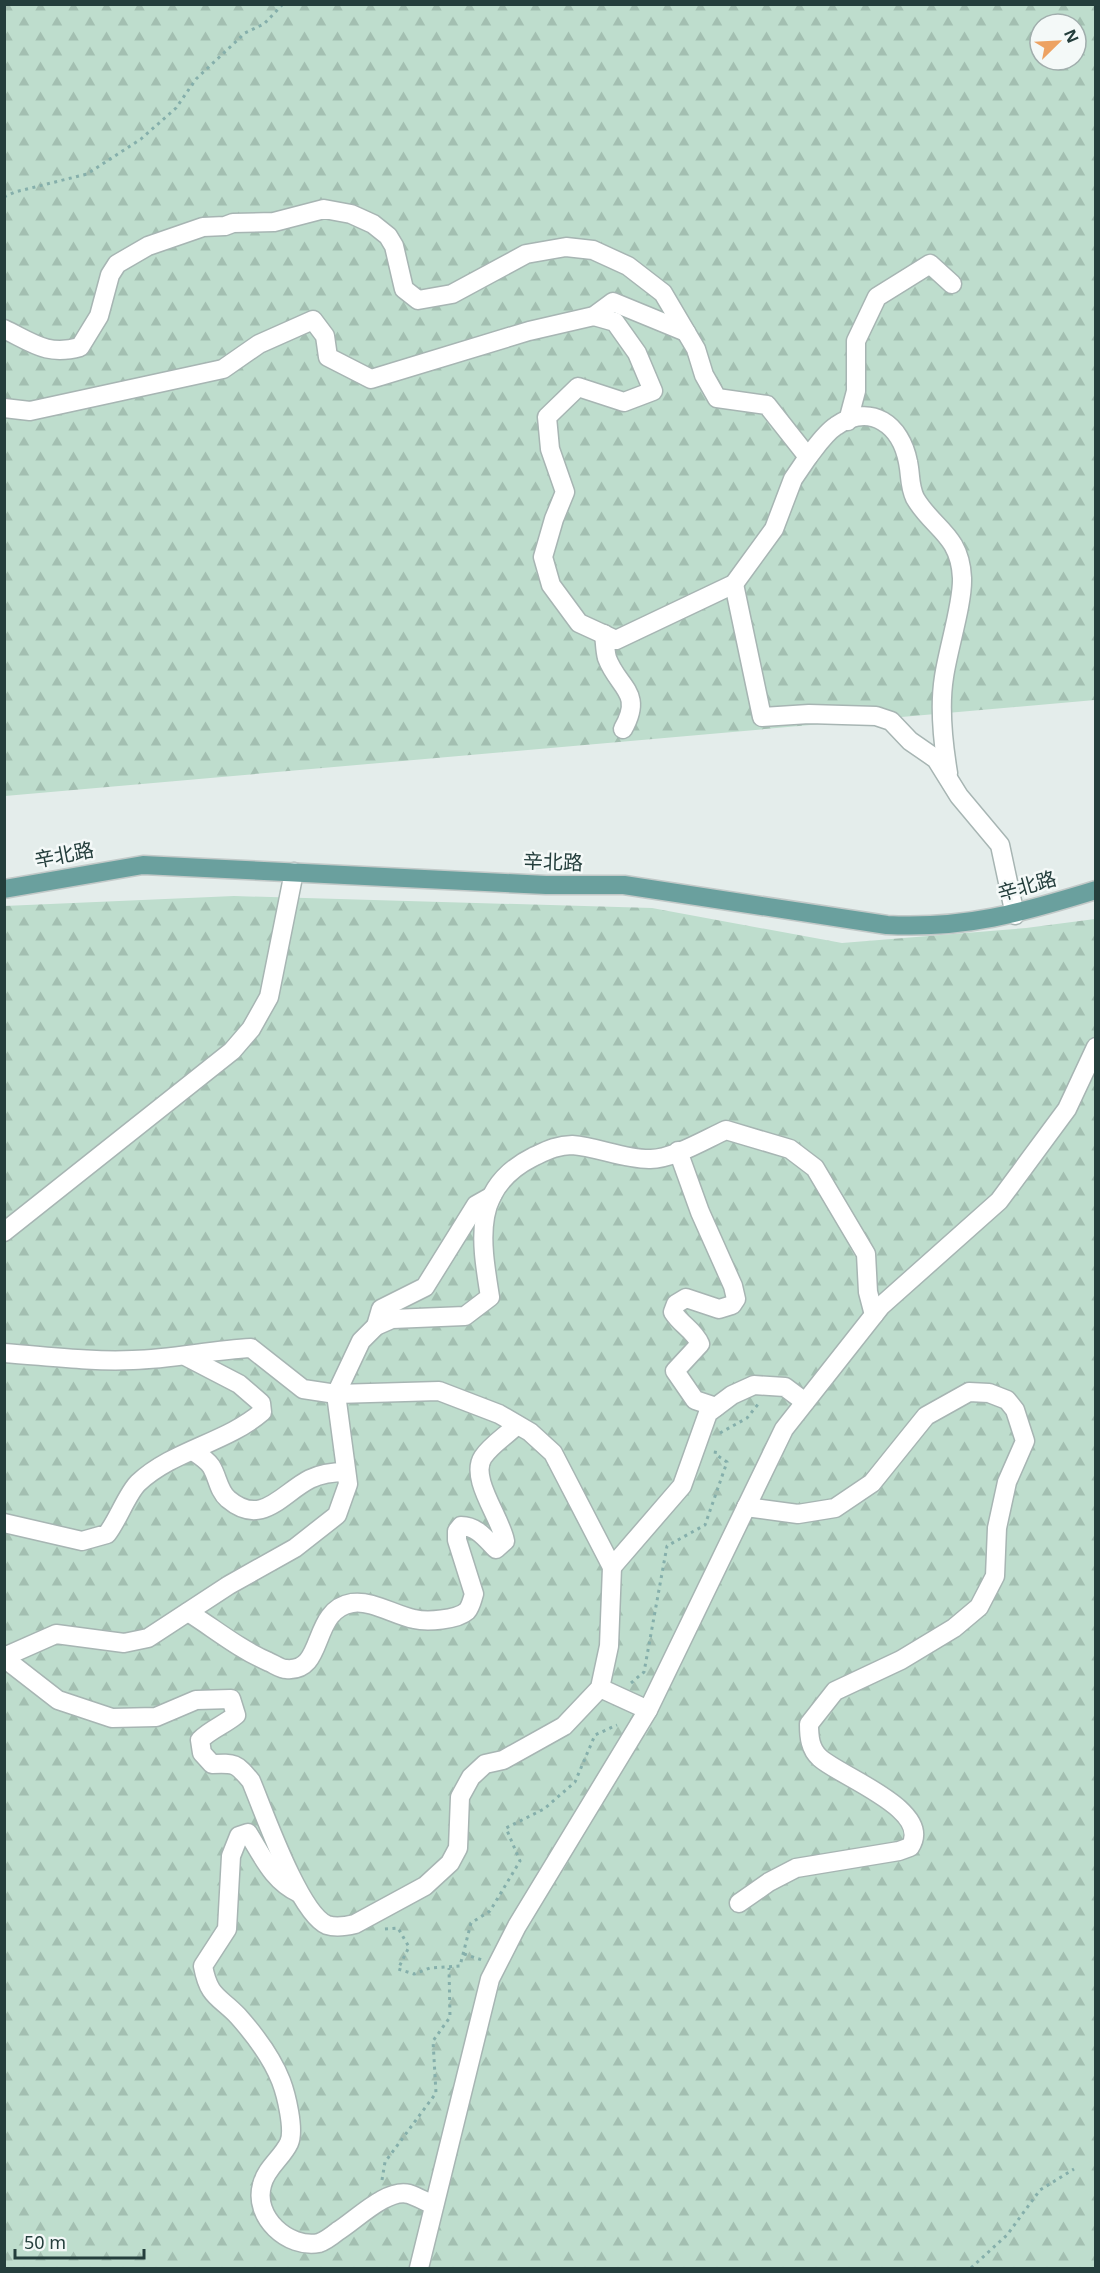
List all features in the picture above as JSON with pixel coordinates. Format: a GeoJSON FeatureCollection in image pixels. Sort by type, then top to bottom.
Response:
{"type":"FeatureCollection","features":[{"type":"Feature","properties":{"kind":"main road","name":"辛北路"},"geometry":{"type":"LineString","coordinates":[[4,889],[143,865],[546,885],[624,885],[887,925],[949,926],[1015,915],[1095,890]]}},
{"type":"Feature","properties":{"kind":"street"},"geometry":{"type":"LineString","coordinates":[[4,329],[49,351],[62,352],[80,347],[99,316],[110,275],[117,264],[148,246],[203,227],[225,226],[233,223],[274,222],[324,209],[366,221],[388,236],[394,246],[404,289],[418,300],[452,294],[526,254],[566,247],[593,250],[628,266],[663,293],[686,332],[717,398],[767,405],[808,457]]}},
{"type":"Feature","properties":{"kind":"street"},"geometry":{"type":"LineString","coordinates":[[848,421],[856,391],[856,340],[877,297],[930,264],[952,284]]}},
{"type":"Feature","properties":{"kind":"street"},"geometry":{"type":"LineString","coordinates":[[4,408],[30,411],[223,369],[259,344],[313,320],[325,336],[327,357],[371,379],[529,331],[594,316],[613,302],[686,332]]}},
{"type":"Feature","properties":{"kind":"street"},"geometry":{"type":"LineString","coordinates":[[594,316],[615,322],[637,353],[653,390],[624,402],[578,387],[547,417],[550,449],[565,492],[543,557],[551,585],[579,623],[616,640],[734,584],[774,529],[793,479],[808,457],[835,427],[858,416],[878,418],[897,431],[908,462],[910,488],[924,513],[948,533],[958,556],[962,579],[943,679],[944,747],[949,780]]}},
{"type":"Feature","properties":{"kind":"street"},"geometry":{"type":"LineString","coordinates":[[734,584],[762,717],[809,714],[864,716],[891,721],[910,741],[936,759],[959,796],[1000,845],[1015,915]]}},
{"type":"Feature","properties":{"kind":"street"},"geometry":{"type":"LineString","coordinates":[[604,634],[607,658],[631,700],[632,713],[623,729]]}},
{"type":"Feature","properties":{"kind":"street"},"geometry":{"type":"LineString","coordinates":[[4,1232],[232,1051],[251,1029],[268,997],[294,872]]}},
{"type":"Feature","properties":{"kind":"street"},"geometry":{"type":"LineString","coordinates":[[419,2268],[490,1979],[517,1926],[640,1708],[746,1507],[784,1429],[874,1315],[999,1201],[1068,1109],[1095,1047]]}},
{"type":"Feature","properties":{"kind":"street"},"geometry":{"type":"LineString","coordinates":[[608,1692],[564,1726],[502,1760],[484,1764],[471,1776],[460,1797],[458,1848],[450,1863],[425,1886],[355,1924],[343,1927],[328,1925],[314,1915],[299,1893],[251,1781],[233,1763],[212,1764],[202,1753],[200,1740],[210,1730],[223,1726],[236,1715],[231,1699],[196,1700],[156,1717],[112,1718],[58,1700],[4,1658],[56,1634],[124,1643],[148,1638],[295,1548],[337,1515],[348,1484],[336,1394],[361,1341],[376,1326],[392,1319],[465,1316],[490,1297],[481,1240],[486,1208],[498,1186],[524,1162],[554,1147],[572,1145],[651,1160],[726,1130],[790,1149],[814,1168],[866,1254],[868,1292],[874,1315]]}},
{"type":"Feature","properties":{"kind":"street"},"geometry":{"type":"LineString","coordinates":[[678,1151],[700,1212],[733,1286],[736,1299],[732,1305],[719,1309],[686,1298],[676,1304],[673,1312],[678,1320],[695,1333],[700,1344],[675,1371],[680,1382],[695,1400],[716,1407]]}},
{"type":"Feature","properties":{"kind":"street"},"geometry":{"type":"LineString","coordinates":[[376,1326],[381,1309],[425,1287],[476,1205],[493,1195]]}},
{"type":"Feature","properties":{"kind":"street"},"geometry":{"type":"LineString","coordinates":[[4,1353],[130,1360],[187,1357],[222,1349],[251,1348],[303,1389],[336,1394],[439,1391],[499,1414],[553,1453],[612,1567],[608,1692]]}},
{"type":"Feature","properties":{"kind":"street"},"geometry":{"type":"LineString","coordinates":[[4,1522],[82,1541],[107,1534],[137,1484],[167,1464],[250,1423],[262,1412],[261,1403],[239,1384],[187,1357]]}},
{"type":"Feature","properties":{"kind":"street"},"geometry":{"type":"LineString","coordinates":[[612,1567],[682,1486],[708,1413],[732,1395],[754,1385],[785,1387],[805,1402]]}},
{"type":"Feature","properties":{"kind":"street"},"geometry":{"type":"LineString","coordinates":[[739,1903],[769,1882],[796,1868],[899,1851],[910,1847],[915,1840],[914,1827],[905,1815],[879,1794],[819,1757],[809,1741],[809,1724],[836,1691],[902,1660],[954,1628],[979,1607],[995,1576],[997,1528],[1008,1482],[1025,1442],[1015,1410],[1006,1401],[988,1392],[969,1392],[926,1416],[872,1483],[834,1508],[798,1514],[746,1507]]}},
{"type":"Feature","properties":{"kind":"street"},"geometry":{"type":"LineString","coordinates":[[188,1612],[242,1651],[286,1669],[298,1667],[308,1660],[316,1650],[326,1618],[336,1609],[353,1603],[372,1605],[416,1620],[455,1617],[466,1611],[474,1594],[457,1540],[457,1531],[461,1526],[469,1526],[481,1533],[496,1549],[505,1541],[503,1528],[481,1485],[480,1468],[482,1458],[517,1425]]}},
{"type":"Feature","properties":{"kind":"street"},"geometry":{"type":"LineString","coordinates":[[193,1451],[209,1464],[219,1489],[243,1508],[271,1507],[308,1480],[328,1472],[346,1472]]}},
{"type":"Feature","properties":{"kind":"street"},"geometry":{"type":"LineString","coordinates":[[608,1692],[640,1708]]}},
{"type":"Feature","properties":{"kind":"street"},"geometry":{"type":"LineString","coordinates":[[299,1893],[284,1886],[275,1876],[248,1833],[239,1836],[231,1856],[227,1929],[203,1966],[206,1983],[220,2003],[237,2015],[264,2051],[281,2081],[290,2115],[290,2142],[269,2170],[262,2185],[260,2200],[272,2225],[289,2240],[305,2243],[320,2243],[378,2202],[407,2193],[434,2205]]}},
{"type":"Feature","properties":{"kind":"path"},"geometry":{"type":"LineString","coordinates":[[4,197],[15,192],[87,174],[141,139],[176,108],[195,79],[245,33],[264,24],[283,4]]}},
{"type":"Feature","properties":{"kind":"path"},"geometry":{"type":"LineString","coordinates":[[718,1434],[747,1418],[772,1385]]}},
{"type":"Feature","properties":{"kind":"path"},"geometry":{"type":"LineString","coordinates":[[608,1692],[644,1672],[668,1546],[705,1525],[727,1462],[715,1454],[716,1444]]}},
{"type":"Feature","properties":{"kind":"path"},"geometry":{"type":"LineString","coordinates":[[355,1924],[375,1929],[398,1928],[409,1947],[398,1969],[414,1974],[430,1968],[460,1966],[471,1923],[490,1911],[520,1861],[506,1828],[544,1809],[575,1782],[595,1735],[622,1723],[640,1708]]}},
{"type":"Feature","properties":{"kind":"path"},"geometry":{"type":"LineString","coordinates":[[378,2202],[385,2162],[436,2093],[433,2041],[450,2018],[449,1968]]}},
{"type":"Feature","properties":{"kind":"path"},"geometry":{"type":"LineString","coordinates":[[971,2268],[1007,2235],[1040,2190],[1074,2169]]}},
{"type":"Feature","properties":{"kind":"green space"},"geometry":{"type":"Polygon","coordinates":[[[5,5],[1095,5],[1095,700],[5,796],[5,5]]]}},
{"type":"Feature","properties":{"kind":"green space"},"geometry":{"type":"Polygon","coordinates":[[[234,896],[652,908],[842,943],[1026,928],[1095,919],[1095,2268],[5,2268],[4,906],[234,896]]]}}]}
